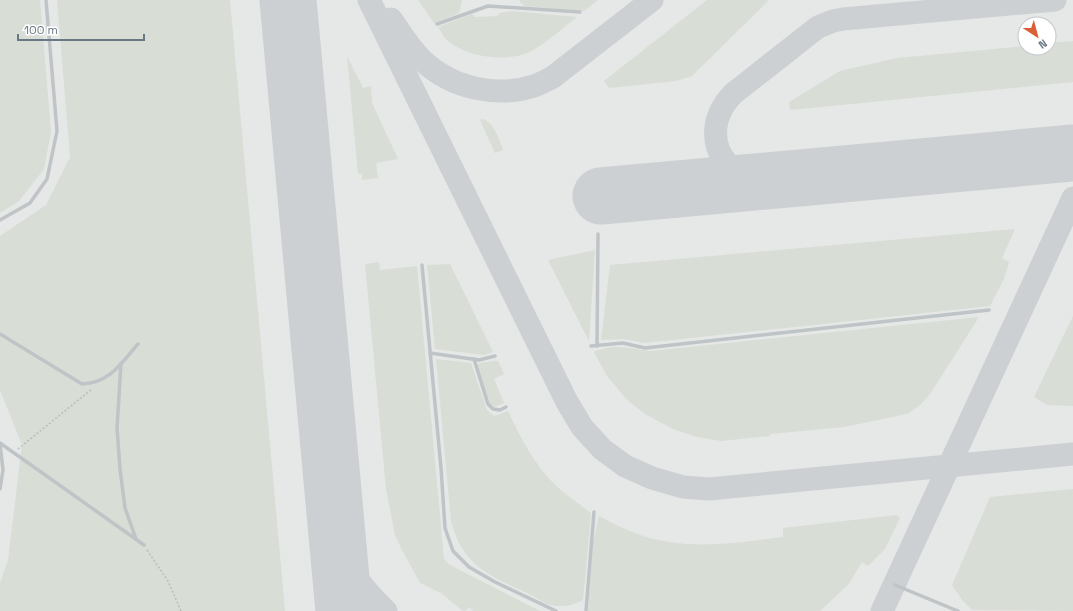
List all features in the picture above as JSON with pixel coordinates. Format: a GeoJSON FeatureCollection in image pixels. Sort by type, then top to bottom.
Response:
{"type":"FeatureCollection","features":[{"type":"Feature","properties":{"kind":"lane"},"geometry":{"type":"LineString","coordinates":[[0,220],[30,203],[47,179],[57,131],[46,0]]}},
{"type":"Feature","properties":{"kind":"lane"},"geometry":{"type":"LineString","coordinates":[[437,24],[488,6],[580,12]]}},
{"type":"Feature","properties":{"kind":"lane"},"geometry":{"type":"LineString","coordinates":[[597,346],[598,234]]}},
{"type":"Feature","properties":{"kind":"lane"},"geometry":{"type":"LineString","coordinates":[[422,265],[446,528],[453,551],[469,567],[495,582],[556,611]]}},
{"type":"Feature","properties":{"kind":"lane"},"geometry":{"type":"LineString","coordinates":[[591,346],[623,343],[645,348],[989,310]]}},
{"type":"Feature","properties":{"kind":"lane"},"geometry":{"type":"LineString","coordinates":[[0,334],[82,384],[92,384],[110,375],[138,344]]}},
{"type":"Feature","properties":{"kind":"lane"},"geometry":{"type":"LineString","coordinates":[[430,353],[479,360],[495,356]]}},
{"type":"Feature","properties":{"kind":"lane"},"geometry":{"type":"LineString","coordinates":[[474,359],[488,404],[493,409],[500,410],[506,407]]}},
{"type":"Feature","properties":{"kind":"lane"},"geometry":{"type":"LineString","coordinates":[[122,363],[117,428],[119,455],[125,508],[136,539]]}},
{"type":"Feature","properties":{"kind":"lane"},"geometry":{"type":"LineString","coordinates":[[0,443],[144,545]]}},
{"type":"Feature","properties":{"kind":"lane"},"geometry":{"type":"LineString","coordinates":[[0,443],[3,470],[0,489]]}},
{"type":"Feature","properties":{"kind":"lane"},"geometry":{"type":"LineString","coordinates":[[586,611],[594,512]]}},
{"type":"Feature","properties":{"kind":"lane"},"geometry":{"type":"LineString","coordinates":[[895,585],[958,611]]}},
{"type":"Feature","properties":{"kind":"path"},"geometry":{"type":"LineString","coordinates":[[14,452],[94,388]]}},
{"type":"Feature","properties":{"kind":"path"},"geometry":{"type":"LineString","coordinates":[[144,545],[168,581],[181,611]]}},
{"type":"Feature","properties":{"kind":"shaded area"},"geometry":{"type":"Polygon","coordinates":[[[0,0],[1073,0],[1073,611],[0,611],[0,0]]]}},
{"type":"Feature","properties":{"kind":"shaded area"},"geometry":{"type":"Polygon","coordinates":[[[0,0],[40,0],[51,132],[44,169],[19,201],[0,213],[0,0]]]}},
{"type":"Feature","properties":{"kind":"shaded area"},"geometry":{"type":"Polygon","coordinates":[[[57,0],[230,0],[285,611],[0,611],[0,583],[8,560],[22,445],[0,390],[0,236],[46,205],[70,157],[57,0]]]}},
{"type":"Feature","properties":{"kind":"shaded area"},"geometry":{"type":"Polygon","coordinates":[[[418,0],[462,0],[459,13],[434,23],[418,0]]]}},
{"type":"Feature","properties":{"kind":"shaded area"},"geometry":{"type":"Polygon","coordinates":[[[519,0],[598,0],[584,11],[524,6],[519,0]]]}},
{"type":"Feature","properties":{"kind":"shaded area"},"geometry":{"type":"Polygon","coordinates":[[[707,0],[768,1],[692,76],[676,81],[609,88],[604,81],[707,0]]]}},
{"type":"Feature","properties":{"kind":"shaded area"},"geometry":{"type":"Polygon","coordinates":[[[512,11],[577,17],[533,50],[517,56],[507,57],[485,56],[464,50],[455,46],[446,39],[438,27],[472,14],[475,17],[498,16],[499,13],[512,11]]]}},
{"type":"Feature","properties":{"kind":"shaded area"},"geometry":{"type":"Polygon","coordinates":[[[1073,41],[1073,82],[790,110],[789,102],[840,71],[897,58],[1017,47],[1017,56],[1057,56],[1057,42],[1073,41]]]}},
{"type":"Feature","properties":{"kind":"shaded area"},"geometry":{"type":"Polygon","coordinates":[[[347,56],[363,88],[371,86],[372,103],[398,159],[376,163],[378,178],[362,180],[362,174],[358,174],[347,56]]]}},
{"type":"Feature","properties":{"kind":"shaded area"},"geometry":{"type":"Polygon","coordinates":[[[483,119],[493,128],[498,136],[503,150],[495,153],[480,120],[483,119]]]}},
{"type":"Feature","properties":{"kind":"shaded area"},"geometry":{"type":"Polygon","coordinates":[[[1015,229],[1002,258],[1009,262],[1004,279],[990,306],[644,343],[624,339],[601,340],[610,265],[1015,229]]]}},
{"type":"Feature","properties":{"kind":"shaded area"},"geometry":{"type":"Polygon","coordinates":[[[595,250],[589,341],[548,260],[595,250]]]}},
{"type":"Feature","properties":{"kind":"shaded area"},"geometry":{"type":"Polygon","coordinates":[[[379,262],[380,270],[417,266],[444,559],[450,565],[540,611],[473,611],[469,607],[463,611],[441,593],[420,583],[395,535],[386,489],[365,264],[379,262]]]}},
{"type":"Feature","properties":{"kind":"shaded area"},"geometry":{"type":"Polygon","coordinates":[[[450,264],[493,352],[484,355],[435,349],[427,265],[450,264]]]}},
{"type":"Feature","properties":{"kind":"shaded area"},"geometry":{"type":"Polygon","coordinates":[[[1073,316],[1073,406],[1047,405],[1034,397],[1073,316]]]}},
{"type":"Feature","properties":{"kind":"shaded area"},"geometry":{"type":"Polygon","coordinates":[[[979,317],[930,394],[920,405],[909,413],[844,427],[770,434],[770,436],[721,441],[697,437],[673,429],[645,414],[626,399],[607,376],[594,352],[601,349],[614,347],[650,351],[979,317]]]}},
{"type":"Feature","properties":{"kind":"shaded area"},"geometry":{"type":"Polygon","coordinates":[[[436,359],[471,363],[487,410],[494,416],[508,411],[530,454],[544,473],[568,496],[591,513],[583,600],[566,606],[547,604],[487,573],[470,559],[463,549],[457,539],[451,521],[436,359]]]}},
{"type":"Feature","properties":{"kind":"shaded area"},"geometry":{"type":"Polygon","coordinates":[[[498,361],[504,374],[494,379],[504,403],[494,407],[489,402],[478,366],[479,363],[498,361]]]}},
{"type":"Feature","properties":{"kind":"shaded area"},"geometry":{"type":"Polygon","coordinates":[[[1073,489],[1073,611],[972,610],[962,600],[952,585],[990,497],[1073,489]]]}},
{"type":"Feature","properties":{"kind":"shaded area"},"geometry":{"type":"Polygon","coordinates":[[[897,515],[900,518],[885,549],[868,566],[862,562],[848,585],[820,611],[588,611],[593,543],[599,516],[635,533],[658,540],[676,543],[711,544],[783,537],[783,528],[897,515]]]}},
{"type":"Feature","properties":{"kind":"taxiway"},"geometry":{"type":"LineString","coordinates":[[369,0],[567,402],[582,427],[602,449],[625,466],[652,478],[683,487],[709,489],[1073,454]]}},
{"type":"Feature","properties":{"kind":"taxiway"},"geometry":{"type":"LineString","coordinates":[[391,19],[406,41],[423,61],[447,78],[475,88],[505,91],[534,86],[553,77],[652,0]]}},
{"type":"Feature","properties":{"kind":"taxiway"},"geometry":{"type":"LineString","coordinates":[[764,181],[740,173],[722,156],[717,146],[716,124],[720,113],[734,93],[818,27],[843,19],[1055,0]]}},
{"type":"Feature","properties":{"kind":"taxiway"},"geometry":{"type":"LineString","coordinates":[[882,611],[1073,198]]}},
{"type":"Feature","properties":{"kind":"taxiway"},"geometry":{"type":"LineString","coordinates":[[334,505],[341,542],[347,562],[362,585],[386,611]]}},
{"type":"Feature","properties":{"kind":"runway"},"geometry":{"type":"LineString","coordinates":[[288,0],[344,611]]}},
{"type":"Feature","properties":{"kind":"runway"},"geometry":{"type":"LineString","coordinates":[[601,196],[1073,153]]}}]}
